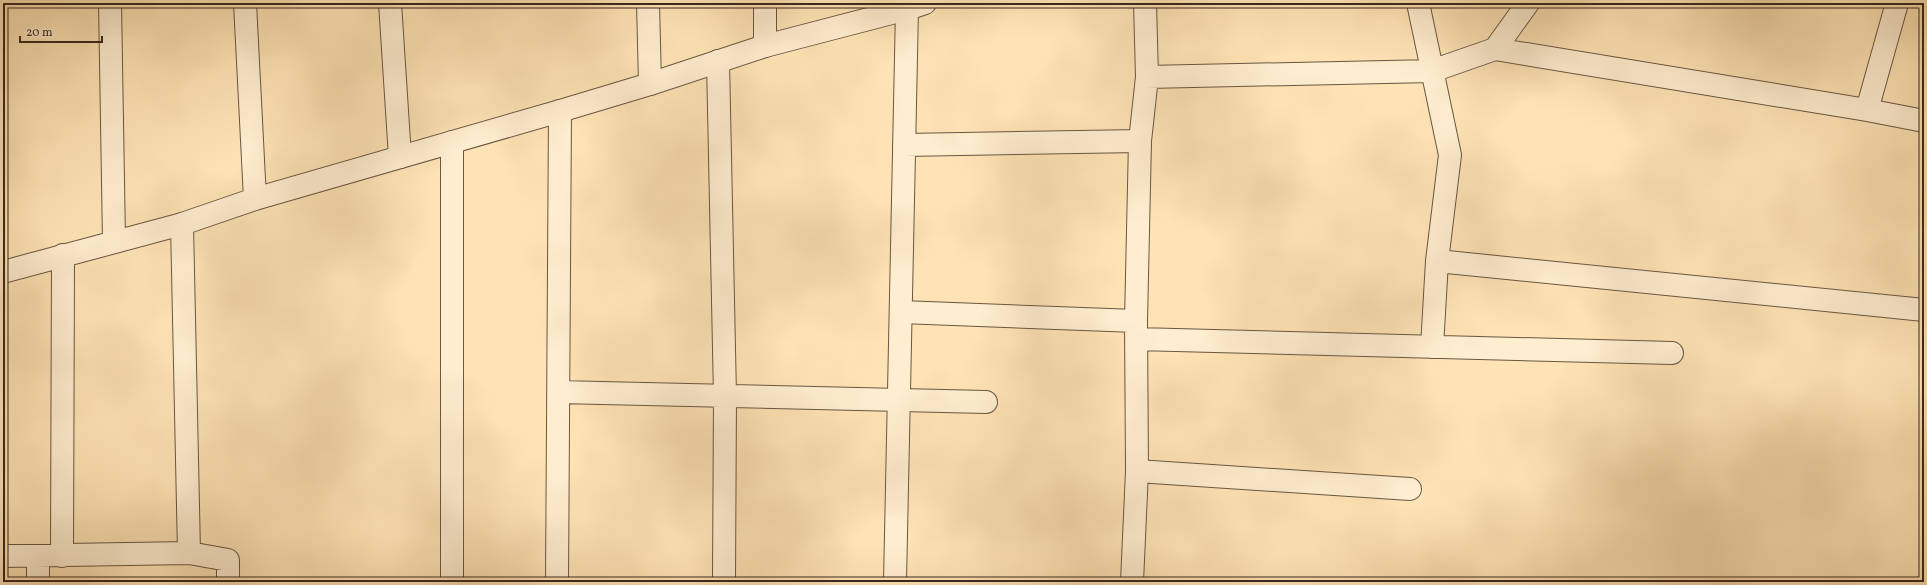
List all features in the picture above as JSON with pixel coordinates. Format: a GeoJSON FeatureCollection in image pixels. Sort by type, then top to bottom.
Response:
{"type":"FeatureCollection","features":[{"type":"Feature","properties":{"kind":"street"},"geometry":{"type":"LineString","coordinates":[[110,3],[114,241]]}},
{"type":"Feature","properties":{"kind":"street"},"geometry":{"type":"LineString","coordinates":[[245,3],[255,199]]}},
{"type":"Feature","properties":{"kind":"street"},"geometry":{"type":"LineString","coordinates":[[390,3],[400,157]]}},
{"type":"Feature","properties":{"kind":"street"},"geometry":{"type":"LineString","coordinates":[[648,3],[650,84]]}},
{"type":"Feature","properties":{"kind":"street"},"geometry":{"type":"LineString","coordinates":[[765,3],[765,46]]}},
{"type":"Feature","properties":{"kind":"street"},"geometry":{"type":"LineString","coordinates":[[1132,582],[1137,471],[1137,330],[1140,141],[1147,77],[1145,3]]}},
{"type":"Feature","properties":{"kind":"street"},"geometry":{"type":"LineString","coordinates":[[1418,3],[1450,155],[1437,261],[1432,347]]}},
{"type":"Feature","properties":{"kind":"street"},"geometry":{"type":"LineString","coordinates":[[1495,49],[1528,3]]}},
{"type":"Feature","properties":{"kind":"street"},"geometry":{"type":"LineString","coordinates":[[1867,110],[1897,3]]}},
{"type":"Feature","properties":{"kind":"street"},"geometry":{"type":"LineString","coordinates":[[3,272],[182,224],[255,199],[650,84],[765,46],[916,6],[904,145],[895,582]]}},
{"type":"Feature","properties":{"kind":"street"},"geometry":{"type":"LineString","coordinates":[[1147,77],[1432,71],[1495,49],[1867,110],[1924,122]]}},
{"type":"Feature","properties":{"kind":"street"},"geometry":{"type":"LineString","coordinates":[[718,61],[725,396],[724,582]]}},
{"type":"Feature","properties":{"kind":"street"},"geometry":{"type":"LineString","coordinates":[[557,582],[560,111]]}},
{"type":"Feature","properties":{"kind":"street"},"geometry":{"type":"LineString","coordinates":[[904,145],[1140,141]]}},
{"type":"Feature","properties":{"kind":"street"},"geometry":{"type":"LineString","coordinates":[[452,142],[452,582]]}},
{"type":"Feature","properties":{"kind":"street"},"geometry":{"type":"LineString","coordinates":[[182,224],[189,553]]}},
{"type":"Feature","properties":{"kind":"street"},"geometry":{"type":"LineString","coordinates":[[62,556],[63,255]]}},
{"type":"Feature","properties":{"kind":"street"},"geometry":{"type":"LineString","coordinates":[[1437,261],[1924,310]]}},
{"type":"Feature","properties":{"kind":"street"},"geometry":{"type":"LineString","coordinates":[[901,312],[1137,330],[1432,347],[1672,353]]}},
{"type":"Feature","properties":{"kind":"street"},"geometry":{"type":"LineString","coordinates":[[559,392],[986,402]]}},
{"type":"Feature","properties":{"kind":"street"},"geometry":{"type":"LineString","coordinates":[[1137,471],[1410,489]]}},
{"type":"Feature","properties":{"kind":"street"},"geometry":{"type":"LineString","coordinates":[[3,556],[189,553],[228,560],[228,582]]}},
{"type":"Feature","properties":{"kind":"street"},"geometry":{"type":"LineString","coordinates":[[38,556],[38,582]]}}]}
